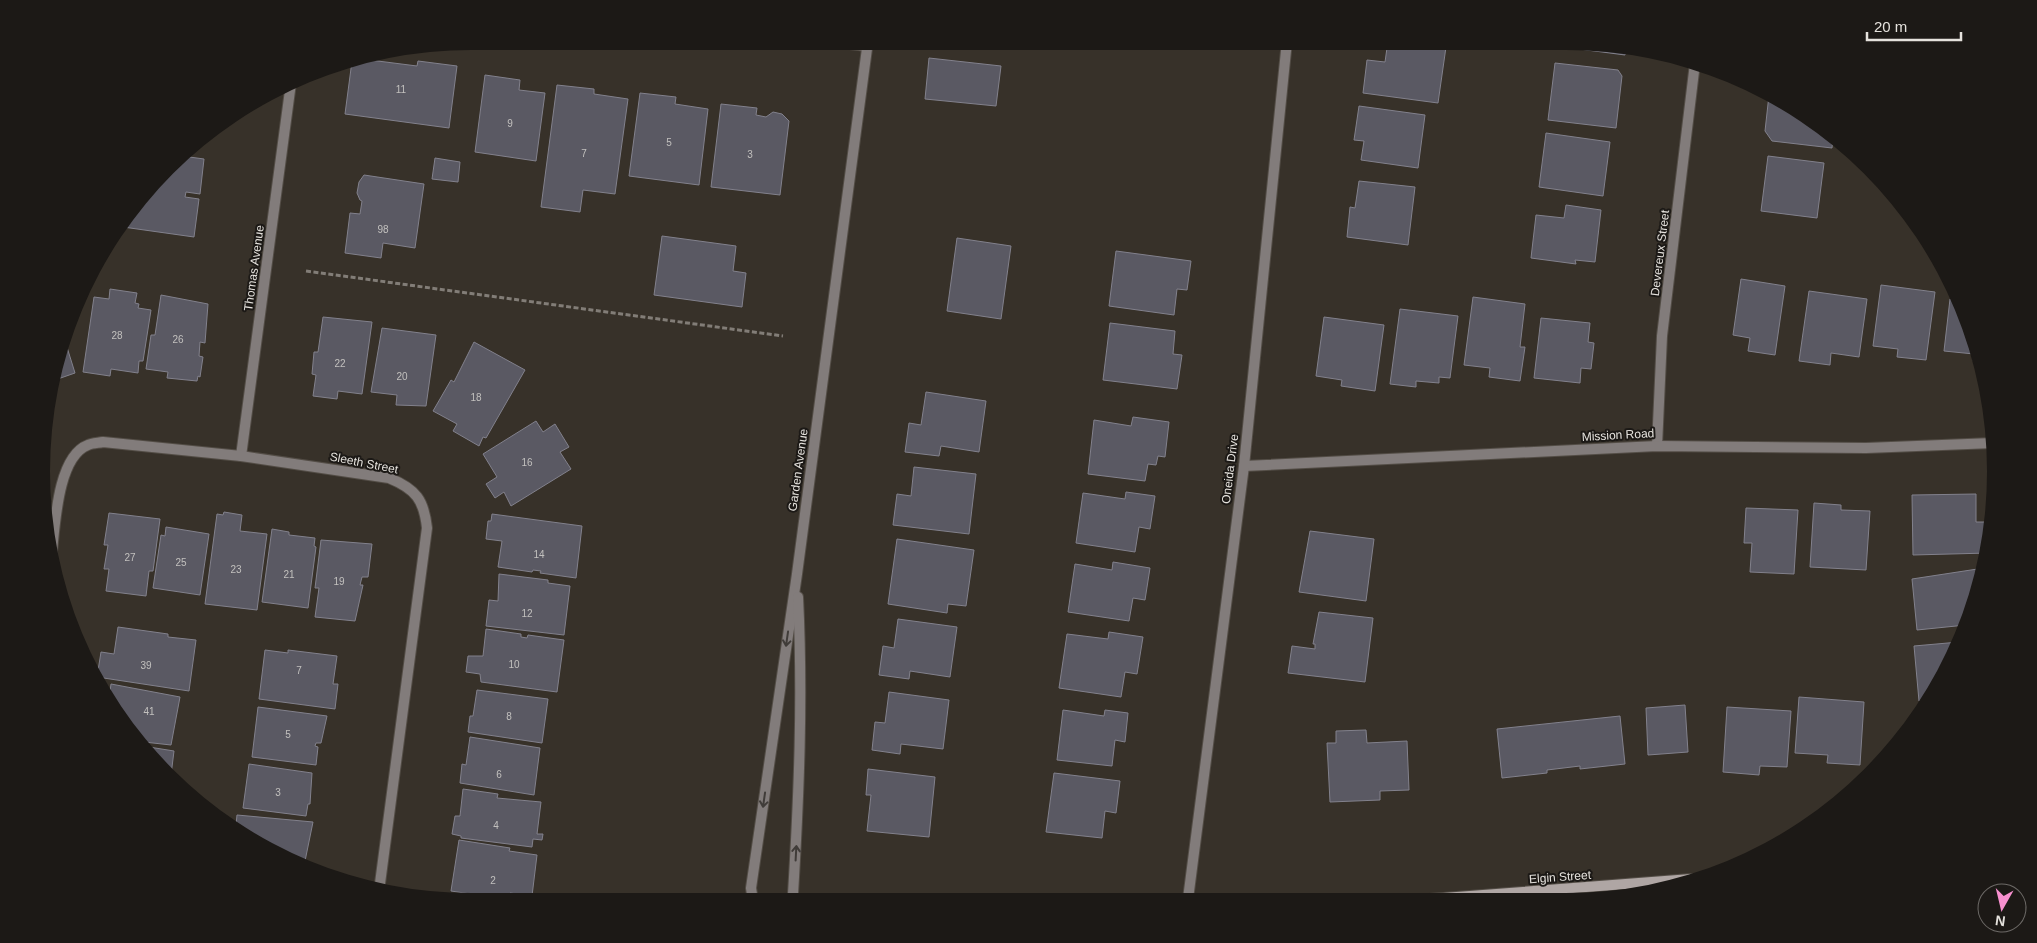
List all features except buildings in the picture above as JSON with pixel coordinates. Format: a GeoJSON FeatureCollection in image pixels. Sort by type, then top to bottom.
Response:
{"type":"FeatureCollection","features":[{"type":"Feature","properties":{"kind":"main road","name":"Elgin Street"},"geometry":{"type":"LineString","coordinates":[[1508,893],[1667,881]]}},
{"type":"Feature","properties":{"kind":"street","name":"Garden Avenue"},"geometry":{"type":"LineString","coordinates":[[752,893],[797,574],[867,50]]}},
{"type":"Feature","properties":{"kind":"street","name":"Oneida Drive"},"geometry":{"type":"LineString","coordinates":[[1189,893],[1244,466],[1286,50]]}},
{"type":"Feature","properties":{"kind":"street","name":"Devereux Street"},"geometry":{"type":"LineString","coordinates":[[1657,446],[1662,336],[1694,70]]}},
{"type":"Feature","properties":{"kind":"street","name":"Thomas Avenue"},"geometry":{"type":"LineString","coordinates":[[241,456],[290,91]]}},
{"type":"Feature","properties":{"kind":"street","name":"Sleeth Street"},"geometry":{"type":"LineString","coordinates":[[55,531],[60,490],[74,455],[87,445],[103,442],[241,456],[389,478],[405,484],[419,497],[425,512],[427,528],[380,883]]}},
{"type":"Feature","properties":{"kind":"street","name":"Mission Road"},"geometry":{"type":"LineString","coordinates":[[1244,466],[1657,446],[1866,448],[1986,443]]}},
{"type":"Feature","properties":{"kind":"street"},"geometry":{"type":"LineString","coordinates":[[794,893],[801,743],[802,672],[797,574]]}},
{"type":"Feature","properties":{"kind":"path"},"geometry":{"type":"LineString","coordinates":[[306,271],[783,336]]}}]}
